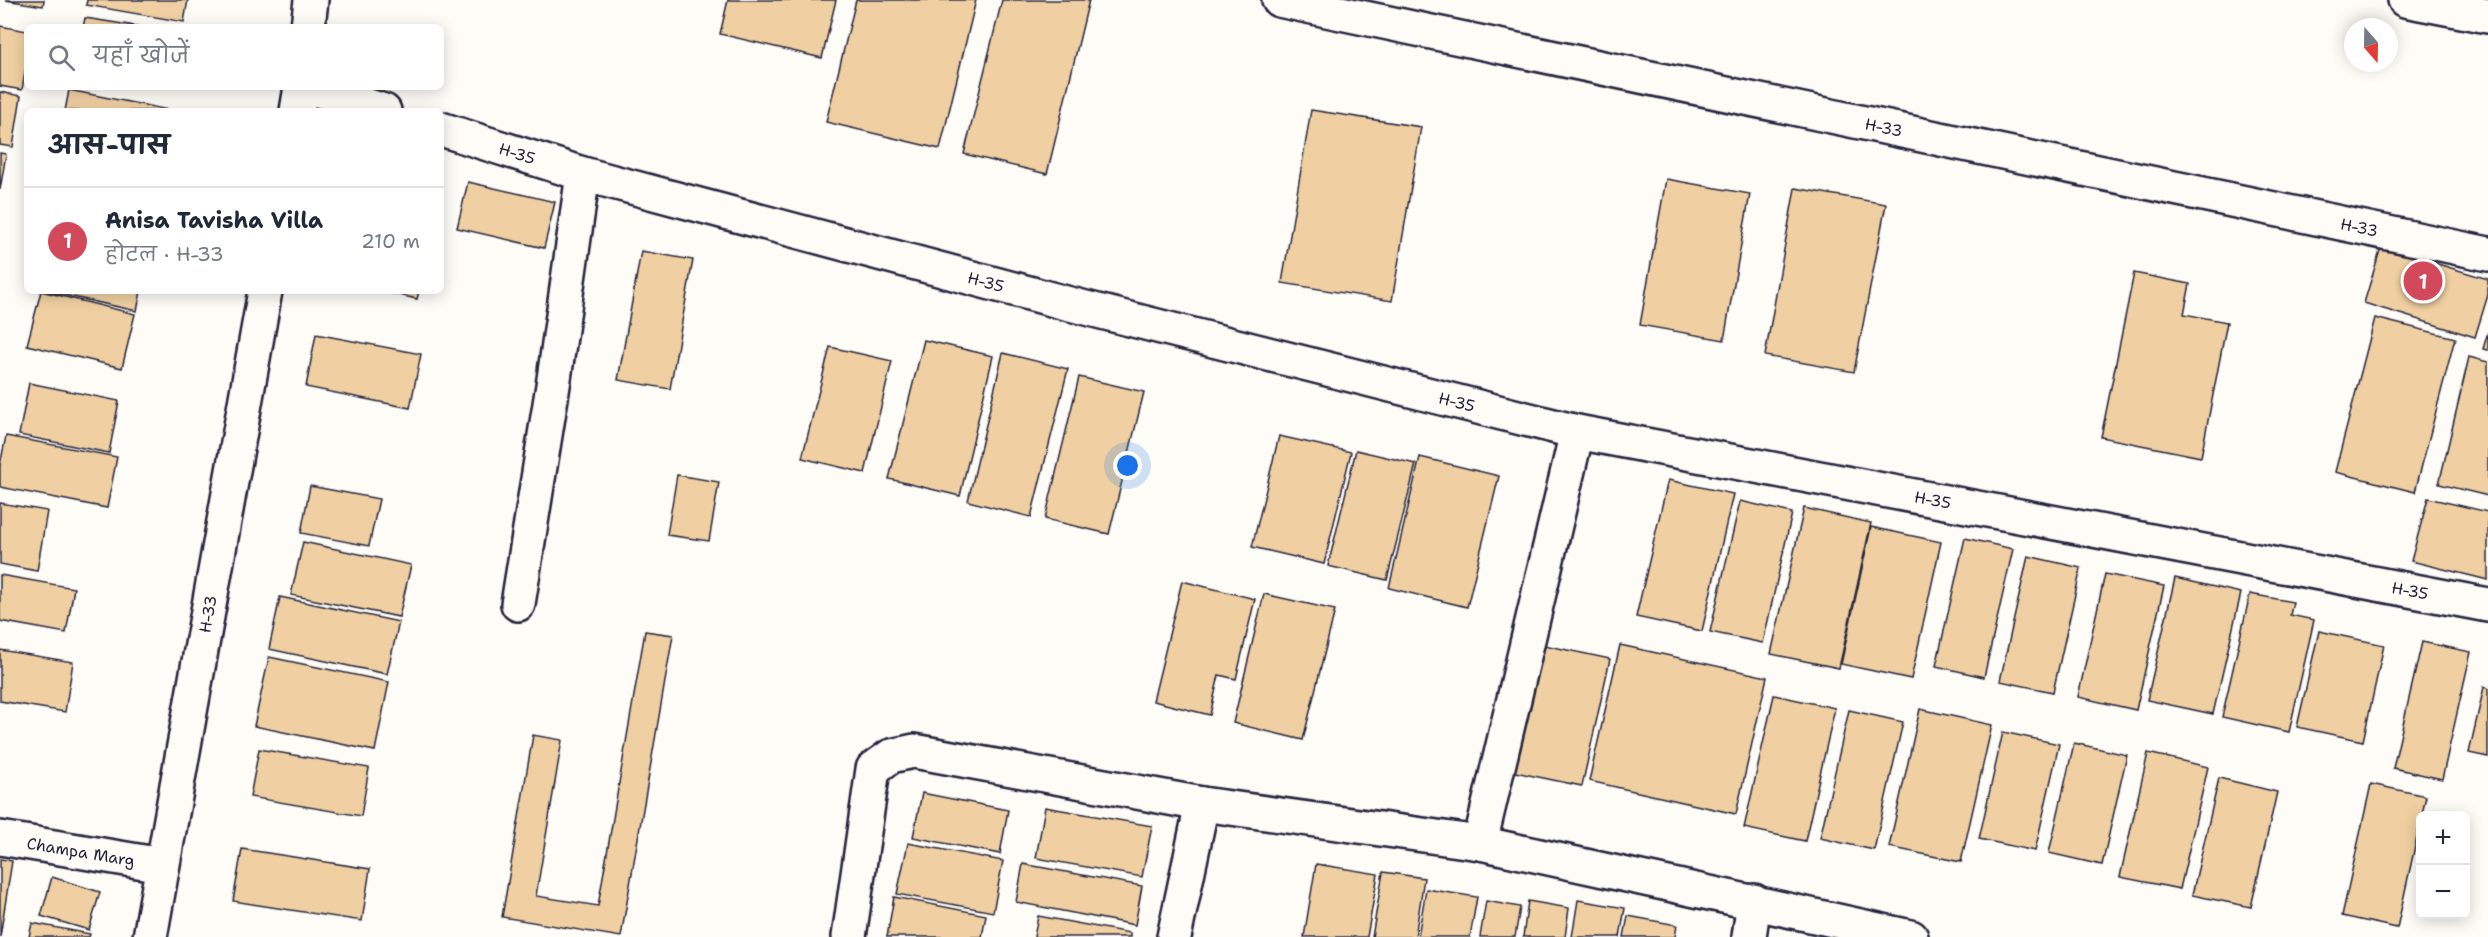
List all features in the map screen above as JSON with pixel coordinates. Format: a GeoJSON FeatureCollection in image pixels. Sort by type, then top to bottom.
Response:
{"type":"FeatureCollection","features":[{"type":"Feature","properties":{"kind":"street"},"geometry":{"type":"LineString","coordinates":[[308,24],[311,0]]}},
{"type":"Feature","properties":{"kind":"street","name":"H-33"},"geometry":{"type":"LineString","coordinates":[[1279,0],[2488,254]]}},
{"type":"Feature","properties":{"kind":"street"},"geometry":{"type":"LineString","coordinates":[[2405,0],[2488,16]]}},
{"type":"Feature","properties":{"kind":"street"},"geometry":{"type":"LineString","coordinates":[[298,108],[300,90]]}},
{"type":"Feature","properties":{"kind":"street"},"geometry":{"type":"LineString","coordinates":[[318,90],[375,108]]}},
{"type":"Feature","properties":{"kind":"street","name":"H-35"},"geometry":{"type":"LineString","coordinates":[[444,130],[583,174],[1066,303],[1577,432],[2488,605]]}},
{"type":"Feature","properties":{"kind":"street"},"geometry":{"type":"LineString","coordinates":[[518,604],[554,379],[583,174]]}},
{"type":"Feature","properties":{"kind":"street","name":"H-33"},"geometry":{"type":"LineString","coordinates":[[150,937],[264,294]]}},
{"type":"Feature","properties":{"kind":"street"},"geometry":{"type":"LineString","coordinates":[[1480,843],[1577,432]]}},
{"type":"Feature","properties":{"kind":"street"},"geometry":{"type":"LineString","coordinates":[[849,937],[873,769],[891,756],[914,751],[1202,804],[1480,843],[1911,937]]}},
{"type":"Feature","properties":{"kind":"street"},"geometry":{"type":"LineString","coordinates":[[1174,937],[1202,804]]}},
{"type":"Feature","properties":{"kind":"street","name":"Champa Marg"},"geometry":{"type":"LineString","coordinates":[[0,838],[162,865]]}},
{"type":"Feature","properties":{"kind":"street"},"geometry":{"type":"LineString","coordinates":[[1749,937],[1754,901]]}},
{"type":"Feature","properties":{"kind":"building"},"geometry":{"type":"Polygon","coordinates":[[[5,0],[44,0],[43,6],[5,0]]]}},
{"type":"Feature","properties":{"kind":"building"},"geometry":{"type":"Polygon","coordinates":[[[87,0],[188,0],[184,22],[86,5],[87,0]]]}},
{"type":"Feature","properties":{"kind":"building"},"geometry":{"type":"Polygon","coordinates":[[[728,0],[836,0],[822,58],[720,34],[728,0]]]}},
{"type":"Feature","properties":{"kind":"building"},"geometry":{"type":"Polygon","coordinates":[[[856,0],[976,0],[940,149],[826,122],[856,0]]]}},
{"type":"Feature","properties":{"kind":"building"},"geometry":{"type":"Polygon","coordinates":[[[1002,0],[1089,0],[1047,174],[964,154],[1002,0]]]}},
{"type":"Feature","properties":{"kind":"building"},"geometry":{"type":"Polygon","coordinates":[[[85,18],[123,24],[84,24],[85,18]]]}},
{"type":"Feature","properties":{"kind":"building"},"geometry":{"type":"Polygon","coordinates":[[[0,26],[24,30],[22,90],[0,86],[0,26]]]}},
{"type":"Feature","properties":{"kind":"building"},"geometry":{"type":"Polygon","coordinates":[[[69,90],[159,108],[66,108],[69,90]]]}},
{"type":"Feature","properties":{"kind":"building"},"geometry":{"type":"Polygon","coordinates":[[[0,92],[21,96],[13,147],[0,145],[0,92]]]}},
{"type":"Feature","properties":{"kind":"building"},"geometry":{"type":"Polygon","coordinates":[[[1311,110],[1421,127],[1392,301],[1282,283],[1311,110]]]}},
{"type":"Feature","properties":{"kind":"building"},"geometry":{"type":"Polygon","coordinates":[[[0,153],[6,154],[0,190],[0,153]]]}},
{"type":"Feature","properties":{"kind":"building"},"geometry":{"type":"Polygon","coordinates":[[[1666,179],[1750,194],[1724,340],[1640,325],[1666,179]]]}},
{"type":"Feature","properties":{"kind":"building"},"geometry":{"type":"Polygon","coordinates":[[[468,182],[555,202],[544,248],[457,228],[468,182]]]}},
{"type":"Feature","properties":{"kind":"building"},"geometry":{"type":"Polygon","coordinates":[[[1795,188],[1886,204],[1854,372],[1765,356],[1795,188]]]}},
{"type":"Feature","properties":{"kind":"building"},"geometry":{"type":"Polygon","coordinates":[[[2381,247],[2488,279],[2488,295],[2475,337],[2364,303],[2381,247]]]}},
{"type":"Feature","properties":{"kind":"building"},"geometry":{"type":"Polygon","coordinates":[[[641,251],[693,260],[670,389],[618,380],[641,251]]]}},
{"type":"Feature","properties":{"kind":"building"},"geometry":{"type":"Polygon","coordinates":[[[2134,273],[2190,284],[2184,314],[2227,322],[2201,457],[2101,437],[2134,273]]]}},
{"type":"Feature","properties":{"kind":"building"},"geometry":{"type":"Polygon","coordinates":[[[40,294],[53,294],[135,314],[122,368],[27,345],[40,294]]]}},
{"type":"Feature","properties":{"kind":"building"},"geometry":{"type":"Polygon","coordinates":[[[60,294],[140,294],[137,311],[60,294]]]}},
{"type":"Feature","properties":{"kind":"building"},"geometry":{"type":"Polygon","coordinates":[[[395,294],[418,294],[417,299],[395,294]]]}},
{"type":"Feature","properties":{"kind":"building"},"geometry":{"type":"Polygon","coordinates":[[[2375,318],[2455,338],[2415,492],[2335,472],[2375,318]]]}},
{"type":"Feature","properties":{"kind":"building"},"geometry":{"type":"Polygon","coordinates":[[[2488,332],[2488,350],[2483,349],[2488,332]]]}},
{"type":"Feature","properties":{"kind":"building"},"geometry":{"type":"Polygon","coordinates":[[[316,334],[421,354],[410,408],[306,387],[316,334]]]}},
{"type":"Feature","properties":{"kind":"building"},"geometry":{"type":"Polygon","coordinates":[[[924,340],[993,356],[960,496],[889,479],[924,340]]]}},
{"type":"Feature","properties":{"kind":"building"},"geometry":{"type":"Polygon","coordinates":[[[830,347],[892,361],[865,473],[802,458],[830,347]]]}},
{"type":"Feature","properties":{"kind":"building"},"geometry":{"type":"Polygon","coordinates":[[[1003,353],[1068,369],[1031,517],[968,501],[1003,353]]]}},
{"type":"Feature","properties":{"kind":"building"},"geometry":{"type":"Polygon","coordinates":[[[2469,357],[2488,362],[2488,496],[2439,484],[2469,357]]]}},
{"type":"Feature","properties":{"kind":"building"},"geometry":{"type":"Polygon","coordinates":[[[1079,377],[1144,392],[1109,534],[1045,519],[1079,377]]]}},
{"type":"Feature","properties":{"kind":"building"},"geometry":{"type":"Polygon","coordinates":[[[29,383],[119,401],[109,453],[19,435],[29,383]]]}},
{"type":"Feature","properties":{"kind":"building"},"geometry":{"type":"Polygon","coordinates":[[[6,436],[117,457],[107,508],[0,487],[0,465],[6,436]]]}},
{"type":"Feature","properties":{"kind":"building"},"geometry":{"type":"Polygon","coordinates":[[[1279,436],[1351,452],[1324,564],[1252,547],[1279,436]]]}},
{"type":"Feature","properties":{"kind":"building"},"geometry":{"type":"Polygon","coordinates":[[[1356,450],[1416,464],[1387,580],[1328,566],[1356,450]]]}},
{"type":"Feature","properties":{"kind":"building"},"geometry":{"type":"Polygon","coordinates":[[[1420,457],[1499,476],[1467,607],[1389,588],[1420,457]]]}},
{"type":"Feature","properties":{"kind":"building"},"geometry":{"type":"Polygon","coordinates":[[[677,475],[719,482],[709,541],[667,535],[677,475]]]}},
{"type":"Feature","properties":{"kind":"building"},"geometry":{"type":"Polygon","coordinates":[[[1668,480],[1733,494],[1702,631],[1636,617],[1668,480]]]}},
{"type":"Feature","properties":{"kind":"building"},"geometry":{"type":"Polygon","coordinates":[[[310,486],[379,499],[369,546],[301,533],[310,486]]]}},
{"type":"Feature","properties":{"kind":"building"},"geometry":{"type":"Polygon","coordinates":[[[2428,498],[2488,512],[2488,580],[2411,561],[2428,498]]]}},
{"type":"Feature","properties":{"kind":"building"},"geometry":{"type":"Polygon","coordinates":[[[1740,501],[1792,513],[1763,643],[1710,632],[1740,501]]]}},
{"type":"Feature","properties":{"kind":"building"},"geometry":{"type":"Polygon","coordinates":[[[0,503],[47,511],[37,571],[0,564],[0,503]]]}},
{"type":"Feature","properties":{"kind":"building"},"geometry":{"type":"Polygon","coordinates":[[[1804,508],[1871,523],[1839,668],[1771,654],[1804,508]]]}},
{"type":"Feature","properties":{"kind":"building"},"geometry":{"type":"Polygon","coordinates":[[[1871,527],[1941,542],[1911,679],[1841,664],[1871,527]]]}},
{"type":"Feature","properties":{"kind":"building"},"geometry":{"type":"Polygon","coordinates":[[[1965,538],[2013,549],[1984,677],[1936,666],[1965,538]]]}},
{"type":"Feature","properties":{"kind":"building"},"geometry":{"type":"Polygon","coordinates":[[[303,542],[411,565],[399,617],[291,595],[303,542]]]}},
{"type":"Feature","properties":{"kind":"building"},"geometry":{"type":"Polygon","coordinates":[[[2028,556],[2081,568],[2053,692],[2000,681],[2028,556]]]}},
{"type":"Feature","properties":{"kind":"building"},"geometry":{"type":"Polygon","coordinates":[[[2105,574],[2164,586],[2136,710],[2078,697],[2105,574]]]}},
{"type":"Feature","properties":{"kind":"building"},"geometry":{"type":"Polygon","coordinates":[[[0,575],[74,588],[66,633],[0,621],[0,575]]]}},
{"type":"Feature","properties":{"kind":"building"},"geometry":{"type":"Polygon","coordinates":[[[2175,578],[2241,593],[2213,714],[2147,700],[2175,578]]]}},
{"type":"Feature","properties":{"kind":"building"},"geometry":{"type":"Polygon","coordinates":[[[1182,581],[1255,599],[1236,679],[1219,675],[1210,715],[1153,701],[1182,581]]]}},
{"type":"Feature","properties":{"kind":"building"},"geometry":{"type":"Polygon","coordinates":[[[1264,594],[1335,610],[1303,740],[1233,723],[1264,594]]]}},
{"type":"Feature","properties":{"kind":"building"},"geometry":{"type":"Polygon","coordinates":[[[2250,594],[2293,602],[2290,615],[2314,620],[2289,732],[2222,717],[2250,594]]]}},
{"type":"Feature","properties":{"kind":"building"},"geometry":{"type":"Polygon","coordinates":[[[280,597],[399,622],[387,674],[269,649],[280,597]]]}},
{"type":"Feature","properties":{"kind":"building"},"geometry":{"type":"Polygon","coordinates":[[[645,631],[673,635],[621,937],[502,917],[533,735],[562,740],[536,896],[598,906],[645,631]]]}},
{"type":"Feature","properties":{"kind":"building"},"geometry":{"type":"Polygon","coordinates":[[[2319,631],[2384,645],[2363,741],[2297,727],[2319,631]]]}},
{"type":"Feature","properties":{"kind":"building"},"geometry":{"type":"Polygon","coordinates":[[[2422,642],[2471,652],[2442,779],[2393,768],[2422,642]]]}},
{"type":"Feature","properties":{"kind":"building"},"geometry":{"type":"Polygon","coordinates":[[[1544,645],[1610,659],[1582,786],[1515,772],[1544,645]]]}},
{"type":"Feature","properties":{"kind":"building"},"geometry":{"type":"Polygon","coordinates":[[[1620,645],[1767,677],[1736,814],[1589,781],[1620,645]]]}},
{"type":"Feature","properties":{"kind":"building"},"geometry":{"type":"Polygon","coordinates":[[[0,650],[73,662],[65,712],[0,701],[0,650]]]}},
{"type":"Feature","properties":{"kind":"building"},"geometry":{"type":"Polygon","coordinates":[[[269,657],[389,682],[375,751],[254,726],[269,657]]]}},
{"type":"Feature","properties":{"kind":"building"},"geometry":{"type":"Polygon","coordinates":[[[2484,687],[2488,688],[2488,757],[2469,753],[2484,687]]]}},
{"type":"Feature","properties":{"kind":"building"},"geometry":{"type":"Polygon","coordinates":[[[1774,695],[1835,708],[1805,841],[1744,828],[1774,695]]]}},
{"type":"Feature","properties":{"kind":"building"},"geometry":{"type":"Polygon","coordinates":[[[1920,709],[1992,725],[1961,862],[1889,847],[1920,709]]]}},
{"type":"Feature","properties":{"kind":"building"},"geometry":{"type":"Polygon","coordinates":[[[1849,710],[1903,722],[1874,850],[1820,838],[1849,710]]]}},
{"type":"Feature","properties":{"kind":"building"},"geometry":{"type":"Polygon","coordinates":[[[2003,732],[2059,744],[2035,851],[1979,839],[2003,732]]]}},
{"type":"Feature","properties":{"kind":"building"},"geometry":{"type":"Polygon","coordinates":[[[2074,743],[2127,755],[2102,865],[2049,853],[2074,743]]]}},
{"type":"Feature","properties":{"kind":"building"},"geometry":{"type":"Polygon","coordinates":[[[259,749],[369,768],[361,816],[250,797],[259,749]]]}},
{"type":"Feature","properties":{"kind":"building"},"geometry":{"type":"Polygon","coordinates":[[[2148,753],[2208,767],[2180,889],[2120,877],[2148,753]]]}},
{"type":"Feature","properties":{"kind":"building"},"geometry":{"type":"Polygon","coordinates":[[[2219,778],[2277,792],[2251,907],[2192,895],[2219,778]]]}},
{"type":"Feature","properties":{"kind":"building"},"geometry":{"type":"Polygon","coordinates":[[[2371,784],[2426,796],[2423,811],[2416,811],[2416,842],[2397,928],[2342,916],[2371,784]]]}},
{"type":"Feature","properties":{"kind":"building"},"geometry":{"type":"Polygon","coordinates":[[[922,793],[1008,810],[1000,854],[913,837],[922,793]]]}},
{"type":"Feature","properties":{"kind":"building"},"geometry":{"type":"Polygon","coordinates":[[[1045,807],[1152,826],[1142,877],[1036,858],[1045,807]]]}},
{"type":"Feature","properties":{"kind":"building"},"geometry":{"type":"Polygon","coordinates":[[[908,843],[1003,861],[993,912],[897,894],[908,843]]]}},
{"type":"Feature","properties":{"kind":"building"},"geometry":{"type":"Polygon","coordinates":[[[242,849],[370,869],[362,921],[233,901],[242,849]]]}},
{"type":"Feature","properties":{"kind":"building"},"geometry":{"type":"Polygon","coordinates":[[[0,859],[12,861],[0,937],[0,859]]]}},
{"type":"Feature","properties":{"kind":"building"},"geometry":{"type":"Polygon","coordinates":[[[1023,864],[1142,886],[1135,925],[1016,902],[1023,864]]]}},
{"type":"Feature","properties":{"kind":"building"},"geometry":{"type":"Polygon","coordinates":[[[1316,864],[1378,874],[1367,937],[1304,937],[1316,864]]]}},
{"type":"Feature","properties":{"kind":"building"},"geometry":{"type":"Polygon","coordinates":[[[1383,872],[1424,878],[1415,937],[1372,937],[1383,872]]]}},
{"type":"Feature","properties":{"kind":"building"},"geometry":{"type":"Polygon","coordinates":[[[52,877],[100,892],[89,930],[41,916],[52,877]]]}},
{"type":"Feature","properties":{"kind":"building"},"geometry":{"type":"Polygon","coordinates":[[[1426,889],[1477,897],[1470,937],[1418,937],[1426,889]]]}},
{"type":"Feature","properties":{"kind":"building"},"geometry":{"type":"Polygon","coordinates":[[[894,897],[986,915],[982,937],[887,937],[894,897]]]}},
{"type":"Feature","properties":{"kind":"building"},"geometry":{"type":"Polygon","coordinates":[[[1578,900],[1625,908],[1620,937],[1572,937],[1578,900]]]}},
{"type":"Feature","properties":{"kind":"building"},"geometry":{"type":"Polygon","coordinates":[[[1486,901],[1520,907],[1515,937],[1480,937],[1486,901]]]}},
{"type":"Feature","properties":{"kind":"building"},"geometry":{"type":"Polygon","coordinates":[[[1528,901],[1569,908],[1565,937],[1523,937],[1528,901]]]}},
{"type":"Feature","properties":{"kind":"building"},"geometry":{"type":"Polygon","coordinates":[[[1038,916],[1130,933],[1130,937],[1034,937],[1038,916]]]}},
{"type":"Feature","properties":{"kind":"building"},"geometry":{"type":"Polygon","coordinates":[[[1628,916],[1677,925],[1675,937],[1624,937],[1628,916]]]}},
{"type":"Feature","properties":{"kind":"building"},"geometry":{"type":"Polygon","coordinates":[[[32,923],[90,934],[89,937],[29,937],[32,923]]]}},
{"type":"Feature","properties":{"kind":"place","name":"Anisa Tavisha Villa"},"geometry":{"type":"Point","coordinates":[2423,281]}}]}
